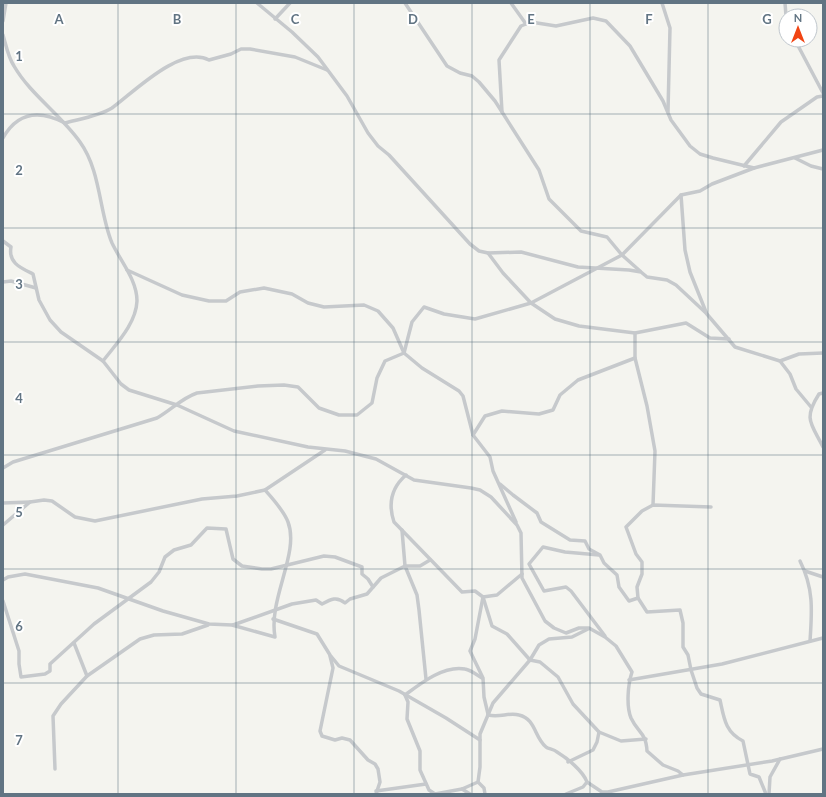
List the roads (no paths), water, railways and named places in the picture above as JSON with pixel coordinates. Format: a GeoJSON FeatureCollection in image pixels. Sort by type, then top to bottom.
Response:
{"type":"FeatureCollection","features":[{"type":"Feature","properties":{"kind":"street"},"geometry":{"type":"LineString","coordinates":[[3,21],[6,3]]}},
{"type":"Feature","properties":{"kind":"street"},"geometry":{"type":"LineString","coordinates":[[257,3],[292,32],[318,57],[347,96],[378,146],[389,155],[470,244],[479,251],[488,253],[521,252],[578,267],[641,272]]}},
{"type":"Feature","properties":{"kind":"street"},"geometry":{"type":"LineString","coordinates":[[275,18],[290,3]]}},
{"type":"Feature","properties":{"kind":"street"},"geometry":{"type":"LineString","coordinates":[[405,3],[447,66],[460,73],[472,76],[479,82],[502,112],[539,170],[549,199],[581,231],[607,237],[622,255],[647,277],[667,280],[676,285],[706,313],[735,347],[780,361],[790,374],[796,390],[811,407]]}},
{"type":"Feature","properties":{"kind":"street"},"geometry":{"type":"LineString","coordinates":[[511,3],[526,24]]}},
{"type":"Feature","properties":{"kind":"street"},"geometry":{"type":"LineString","coordinates":[[662,3],[670,28],[668,112]]}},
{"type":"Feature","properties":{"kind":"street"},"geometry":{"type":"LineString","coordinates":[[502,112],[499,60],[521,26],[531,22],[556,26],[593,18],[606,20],[630,46],[668,112],[671,120],[690,146],[700,154],[754,168]]}},
{"type":"Feature","properties":{"kind":"street"},"geometry":{"type":"LineString","coordinates":[[3,35],[14,66],[27,83],[65,123],[81,144],[95,175],[112,242],[136,290],[135,312],[128,328],[103,361]]}},
{"type":"Feature","properties":{"kind":"street"},"geometry":{"type":"LineString","coordinates":[[744,166],[781,122],[817,97],[823,95],[799,48]]}},
{"type":"Feature","properties":{"kind":"street"},"geometry":{"type":"LineString","coordinates":[[3,138],[14,123],[26,115],[51,116],[65,123],[111,108],[159,70],[189,56],[203,57],[209,60],[231,54],[241,49],[250,49],[295,57],[328,70]]}},
{"type":"Feature","properties":{"kind":"street"},"geometry":{"type":"LineString","coordinates":[[404,353],[412,322],[424,307],[444,314],[475,319],[530,303],[600,268],[622,255],[681,195],[700,191],[712,184],[754,168],[823,150]]}},
{"type":"Feature","properties":{"kind":"street"},"geometry":{"type":"LineString","coordinates":[[795,158],[811,166],[823,169]]}},
{"type":"Feature","properties":{"kind":"street"},"geometry":{"type":"LineString","coordinates":[[681,195],[685,250],[690,272],[706,313]]}},
{"type":"Feature","properties":{"kind":"street"},"geometry":{"type":"LineString","coordinates":[[3,241],[11,247],[10,254],[15,265],[33,274],[38,300],[54,324],[61,332],[103,361],[121,384],[129,390],[177,404],[234,431],[325,450],[345,451],[376,459],[406,474],[414,480],[480,490],[491,497],[517,525]]}},
{"type":"Feature","properties":{"kind":"street"},"geometry":{"type":"LineString","coordinates":[[488,253],[503,273],[530,303],[555,319],[579,326],[635,333],[686,323],[710,338],[729,339]]}},
{"type":"Feature","properties":{"kind":"street"},"geometry":{"type":"LineString","coordinates":[[127,270],[182,295],[209,301],[226,301],[240,292],[264,288],[292,294],[308,303],[324,307],[364,305],[378,311],[393,328],[404,353],[422,368],[463,396],[472,435],[490,457],[493,471],[521,533],[522,574],[545,621],[554,628],[566,632],[579,628],[589,628],[605,637],[616,646],[632,672],[629,680],[630,716],[636,728],[646,739],[647,751],[663,765],[678,771],[683,775]]}},
{"type":"Feature","properties":{"kind":"street"},"geometry":{"type":"LineString","coordinates":[[3,282],[12,281],[36,288]]}},
{"type":"Feature","properties":{"kind":"street"},"geometry":{"type":"LineString","coordinates":[[635,333],[635,358],[647,406],[655,451],[653,505]]}},
{"type":"Feature","properties":{"kind":"street"},"geometry":{"type":"LineString","coordinates":[[3,468],[13,462],[157,418],[188,396],[197,393],[258,386],[284,385],[298,388],[319,408],[339,416],[357,414],[372,403],[377,378],[385,361],[404,353]]}},
{"type":"Feature","properties":{"kind":"street"},"geometry":{"type":"LineString","coordinates":[[780,361],[799,354],[823,353]]}},
{"type":"Feature","properties":{"kind":"street"},"geometry":{"type":"LineString","coordinates":[[472,435],[485,416],[502,411],[539,414],[553,410],[560,395],[578,380],[635,358]]}},
{"type":"Feature","properties":{"kind":"street"},"geometry":{"type":"LineString","coordinates":[[823,393],[819,394],[811,407],[809,420],[823,447]]}},
{"type":"Feature","properties":{"kind":"street"},"geometry":{"type":"LineString","coordinates":[[816,434],[823,437]]}},
{"type":"Feature","properties":{"kind":"street"},"geometry":{"type":"LineString","coordinates":[[3,503],[44,500],[52,501],[75,517],[95,522],[202,500],[237,496],[265,490],[325,450]]}},
{"type":"Feature","properties":{"kind":"street"},"geometry":{"type":"LineString","coordinates":[[406,474],[396,486],[390,509],[394,522],[462,592],[475,591],[483,597],[492,626],[507,634],[530,660],[540,662],[558,678],[572,704],[599,732],[621,741],[646,739]]}},
{"type":"Feature","properties":{"kind":"street"},"geometry":{"type":"LineString","coordinates":[[498,481],[513,496],[537,513],[541,522],[570,540],[585,541],[588,549],[600,555],[604,563],[617,575],[619,587],[629,601],[638,598]]}},
{"type":"Feature","properties":{"kind":"street"},"geometry":{"type":"LineString","coordinates":[[3,580],[8,577],[25,574],[98,588],[128,599],[209,624],[232,625],[276,637],[274,619],[275,609],[291,547],[291,534],[288,521],[265,490]]}},
{"type":"Feature","properties":{"kind":"street"},"geometry":{"type":"LineString","coordinates":[[3,525],[30,502]]}},
{"type":"Feature","properties":{"kind":"street"},"geometry":{"type":"LineString","coordinates":[[711,507],[653,505],[642,511],[626,527],[636,554],[642,562],[642,574],[637,586],[638,598],[647,612],[680,610],[683,623],[683,647],[688,655],[691,670],[701,694],[720,700],[725,723],[734,736],[743,741],[750,774],[759,776],[766,794]]}},
{"type":"Feature","properties":{"kind":"street"},"geometry":{"type":"LineString","coordinates":[[3,601],[19,651],[18,664],[21,677],[45,674],[50,671],[50,664],[94,624],[151,582],[159,572],[165,557],[174,550],[191,545],[207,528],[226,529],[233,559],[242,566],[262,569],[324,556],[335,557],[362,567],[362,574],[368,579],[373,587]]}},
{"type":"Feature","properties":{"kind":"street"},"geometry":{"type":"LineString","coordinates":[[402,530],[405,566],[417,595],[426,679]]}},
{"type":"Feature","properties":{"kind":"street"},"geometry":{"type":"LineString","coordinates":[[600,555],[565,552],[543,547],[529,564],[544,591],[566,587],[571,591],[605,637]]}},
{"type":"Feature","properties":{"kind":"street"},"geometry":{"type":"LineString","coordinates":[[232,625],[292,604],[316,600],[322,604],[332,598],[341,599],[345,603],[350,599],[367,594],[381,578],[405,566],[420,566],[430,560]]}},
{"type":"Feature","properties":{"kind":"street"},"geometry":{"type":"LineString","coordinates":[[800,561],[805,571],[812,600],[810,641]]}},
{"type":"Feature","properties":{"kind":"street"},"geometry":{"type":"LineString","coordinates":[[805,571],[823,577]]}},
{"type":"Feature","properties":{"kind":"street"},"geometry":{"type":"LineString","coordinates":[[483,597],[497,595],[522,574]]}},
{"type":"Feature","properties":{"kind":"street"},"geometry":{"type":"LineString","coordinates":[[483,597],[475,639],[470,651],[483,678],[484,697],[488,715]]}},
{"type":"Feature","properties":{"kind":"street"},"geometry":{"type":"LineString","coordinates":[[274,619],[317,634],[339,666],[405,695],[446,718],[480,740]]}},
{"type":"Feature","properties":{"kind":"street"},"geometry":{"type":"LineString","coordinates":[[55,769],[53,716],[61,704],[87,676],[140,638],[154,635],[182,634],[209,624]]}},
{"type":"Feature","properties":{"kind":"street"},"geometry":{"type":"LineString","coordinates":[[478,782],[480,767],[480,734],[493,703],[530,660],[538,645],[543,642],[560,638],[572,637],[589,628]]}},
{"type":"Feature","properties":{"kind":"street"},"geometry":{"type":"LineString","coordinates":[[629,680],[732,662],[823,638]]}},
{"type":"Feature","properties":{"kind":"street"},"geometry":{"type":"LineString","coordinates":[[74,643],[87,676]]}},
{"type":"Feature","properties":{"kind":"street"},"geometry":{"type":"LineString","coordinates":[[330,655],[333,668],[320,731],[322,736],[335,740],[342,738],[350,740],[368,760],[374,764],[378,769],[380,782],[376,792]]}},
{"type":"Feature","properties":{"kind":"street"},"geometry":{"type":"LineString","coordinates":[[405,695],[426,679],[456,668],[467,669],[483,678]]}},
{"type":"Feature","properties":{"kind":"street"},"geometry":{"type":"LineString","coordinates":[[405,695],[408,702],[407,719],[420,751],[420,770],[429,790],[435,794],[462,789],[478,782]]}},
{"type":"Feature","properties":{"kind":"street"},"geometry":{"type":"LineString","coordinates":[[488,715],[497,717],[518,714],[529,719],[546,747],[556,751],[584,775],[587,782],[602,792],[608,793],[683,775],[780,759],[823,749]]}},
{"type":"Feature","properties":{"kind":"street"},"geometry":{"type":"LineString","coordinates":[[568,762],[593,750],[597,742],[599,732]]}},
{"type":"Feature","properties":{"kind":"street"},"geometry":{"type":"LineString","coordinates":[[769,794],[770,777],[780,759]]}},
{"type":"Feature","properties":{"kind":"street"},"geometry":{"type":"LineString","coordinates":[[478,782],[484,788],[485,794]]}},
{"type":"Feature","properties":{"kind":"street"},"geometry":{"type":"LineString","coordinates":[[566,794],[583,786],[587,782]]}},
{"type":"Feature","properties":{"kind":"street"},"geometry":{"type":"LineString","coordinates":[[376,792],[426,784]]}},
{"type":"Feature","properties":{"kind":"street"},"geometry":{"type":"LineString","coordinates":[[462,789],[470,794]]}}]}
